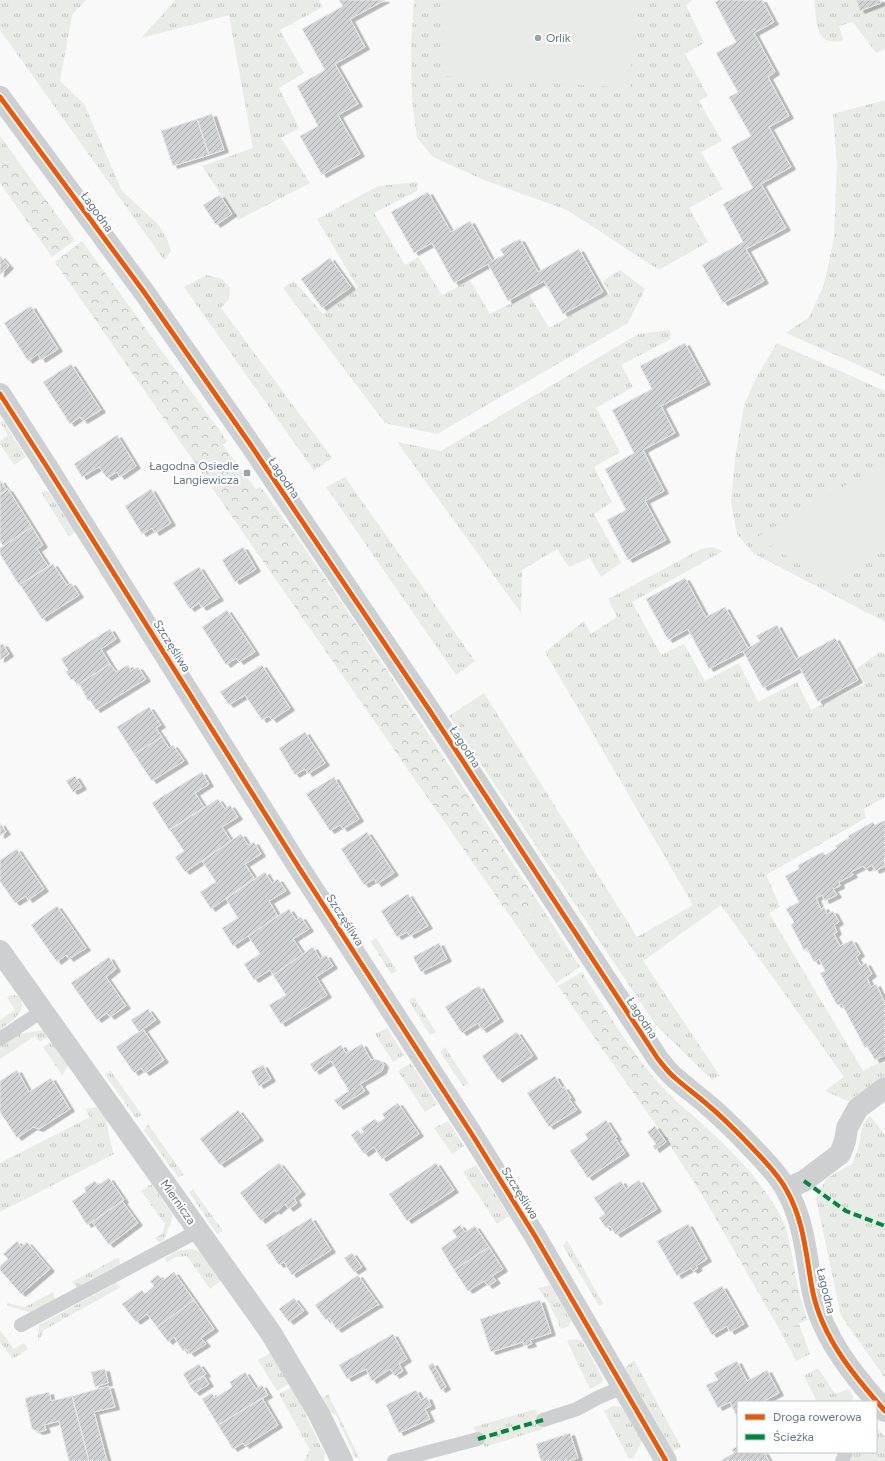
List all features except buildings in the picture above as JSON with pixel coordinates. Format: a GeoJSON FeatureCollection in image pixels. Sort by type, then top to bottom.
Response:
{"type":"FeatureCollection","features":[{"type":"Feature","properties":{"kind":"street","name":"Łagodna"},"geometry":{"type":"LineString","coordinates":[[0,97],[144,292],[250,444],[434,718],[658,1059],[673,1076],[709,1105],[747,1142],[772,1169],[786,1189],[795,1207],[802,1228],[813,1294],[819,1314],[831,1340],[873,1401]]}},
{"type":"Feature","properties":{"kind":"street","name":"Szczęśliwa"},"geometry":{"type":"LineString","coordinates":[[0,394],[296,863],[473,1136],[535,1236],[666,1461]]}},
{"type":"Feature","properties":{"kind":"street","name":"Miernicza"},"geometry":{"type":"LineString","coordinates":[[0,951],[286,1358],[319,1414],[342,1461]]}},
{"type":"Feature","properties":{"kind":"street"},"geometry":{"type":"LineString","coordinates":[[786,1189],[804,1180],[840,1154],[845,1141],[847,1128],[858,1108],[885,1088]]}},
{"type":"Feature","properties":{"kind":"lane"},"geometry":{"type":"LineString","coordinates":[[0,1038],[42,1011]]}},
{"type":"Feature","properties":{"kind":"lane"},"geometry":{"type":"LineString","coordinates":[[21,1325],[198,1231]]}},
{"type":"Feature","properties":{"kind":"lane"},"geometry":{"type":"LineString","coordinates":[[543,1420],[577,1410],[597,1398],[623,1387]]}},
{"type":"Feature","properties":{"kind":"lane"},"geometry":{"type":"LineString","coordinates":[[394,1461],[478,1439]]}},
{"type":"Feature","properties":{"kind":"green space"},"geometry":{"type":"Polygon","coordinates":[[[0,0],[86,0],[72,15],[60,81],[84,104],[122,191],[158,224],[167,239],[171,251],[164,260],[0,30],[0,0]]]}},
{"type":"Feature","properties":{"kind":"green space"},"geometry":{"type":"Polygon","coordinates":[[[176,0],[319,0],[323,7],[280,30],[304,73],[279,88],[299,128],[281,138],[310,183],[238,220],[202,166],[253,148],[229,15],[141,38],[176,0]]]}},
{"type":"Feature","properties":{"kind":"green space"},"geometry":{"type":"Polygon","coordinates":[[[414,0],[693,0],[686,5],[704,43],[685,54],[708,96],[699,101],[722,141],[701,152],[723,189],[689,208],[708,242],[659,270],[567,210],[484,180],[433,157],[417,138],[412,100],[411,45],[414,0]]]}},
{"type":"Feature","properties":{"kind":"green space","name":"Orlik"},"geometry":{"type":"Polygon","coordinates":[[[446,0],[635,0],[630,88],[442,76],[446,0]]]}},
{"type":"Feature","properties":{"kind":"green space"},"geometry":{"type":"Polygon","coordinates":[[[814,0],[858,0],[860,9],[883,1],[885,6],[885,49],[876,53],[853,22],[839,26],[843,40],[834,42],[827,40],[822,36],[819,30],[814,0]]]}},
{"type":"Feature","properties":{"kind":"green space"},"geometry":{"type":"Polygon","coordinates":[[[885,100],[885,377],[786,333],[809,317],[824,285],[834,238],[837,165],[833,114],[885,100]]]}},
{"type":"Feature","properties":{"kind":"green space"},"geometry":{"type":"Polygon","coordinates":[[[0,136],[23,168],[10,168],[0,154],[0,136]]]}},
{"type":"Feature","properties":{"kind":"green space"},"geometry":{"type":"Polygon","coordinates":[[[0,154],[10,168],[23,168],[75,240],[52,257],[0,183],[0,154]]]}},
{"type":"Feature","properties":{"kind":"green space"},"geometry":{"type":"Polygon","coordinates":[[[418,182],[417,191],[374,213],[405,265],[418,257],[442,295],[470,280],[490,314],[529,294],[549,328],[610,294],[603,281],[620,270],[645,289],[628,323],[437,434],[385,423],[283,288],[294,281],[323,314],[358,288],[317,219],[378,186],[418,182]]]}},
{"type":"Feature","properties":{"kind":"green space"},"geometry":{"type":"Polygon","coordinates":[[[82,241],[227,441],[223,445],[256,489],[261,487],[334,591],[542,908],[514,922],[55,262],[82,241]]]}},
{"type":"Feature","properties":{"kind":"green space"},"geometry":{"type":"Polygon","coordinates":[[[207,275],[222,279],[230,288],[229,299],[221,308],[332,458],[314,471],[184,287],[207,275]]]}},
{"type":"Feature","properties":{"kind":"green space"},"geometry":{"type":"Polygon","coordinates":[[[670,330],[671,339],[621,365],[633,387],[596,408],[620,452],[594,467],[612,502],[594,514],[621,563],[601,577],[590,558],[569,567],[557,549],[522,570],[521,613],[397,442],[441,451],[638,334],[670,330]]]}},
{"type":"Feature","properties":{"kind":"green space"},"geometry":{"type":"Polygon","coordinates":[[[777,343],[885,391],[885,622],[753,553],[737,534],[731,501],[735,458],[744,406],[756,378],[777,343]]]}},
{"type":"Feature","properties":{"kind":"green space"},"geometry":{"type":"Polygon","coordinates":[[[3,421],[26,457],[14,465],[0,444],[0,441],[8,435],[0,422],[3,421]]]}},
{"type":"Feature","properties":{"kind":"green space"},"geometry":{"type":"Polygon","coordinates":[[[884,463],[885,549],[830,584],[757,537],[884,463]]]}},
{"type":"Feature","properties":{"kind":"green space"},"geometry":{"type":"Polygon","coordinates":[[[345,477],[475,661],[456,675],[326,487],[345,477]]]}},
{"type":"Feature","properties":{"kind":"green space"},"geometry":{"type":"Polygon","coordinates":[[[48,491],[75,532],[69,537],[41,492],[48,491]]]}},
{"type":"Feature","properties":{"kind":"green space"},"geometry":{"type":"Polygon","coordinates":[[[712,547],[723,551],[632,602],[661,655],[684,644],[705,681],[739,663],[758,702],[797,682],[811,710],[865,684],[857,668],[880,652],[885,654],[885,797],[864,809],[866,818],[766,875],[780,907],[769,913],[863,1071],[885,1059],[885,1075],[848,1101],[825,1091],[844,1077],[721,905],[643,961],[720,1076],[712,1080],[655,1024],[449,716],[484,693],[637,937],[693,905],[545,652],[584,621],[591,634],[617,617],[608,599],[701,549],[712,547]]]}},
{"type":"Feature","properties":{"kind":"green space"},"geometry":{"type":"Polygon","coordinates":[[[542,908],[580,967],[556,983],[514,922],[542,908]]]}},
{"type":"Feature","properties":{"kind":"green space"},"geometry":{"type":"Polygon","coordinates":[[[376,938],[397,971],[391,974],[371,942],[376,938]]]}},
{"type":"Feature","properties":{"kind":"green space"},"geometry":{"type":"Polygon","coordinates":[[[582,972],[624,1038],[660,1085],[733,1153],[754,1176],[772,1201],[787,1231],[799,1292],[807,1320],[781,1332],[704,1198],[668,1142],[558,986],[582,972]]]}},
{"type":"Feature","properties":{"kind":"green space"},"geometry":{"type":"Polygon","coordinates":[[[11,995],[20,999],[22,1008],[16,1017],[0,1029],[0,1020],[15,1010],[7,997],[11,995]]]}},
{"type":"Feature","properties":{"kind":"green space"},"geometry":{"type":"Polygon","coordinates":[[[414,997],[436,1032],[430,1035],[409,1001],[414,997]]]}},
{"type":"Feature","properties":{"kind":"green space"},"geometry":{"type":"Polygon","coordinates":[[[387,1028],[404,1055],[393,1062],[375,1034],[387,1028]]]}},
{"type":"Feature","properties":{"kind":"green space"},"geometry":{"type":"Polygon","coordinates":[[[44,1030],[49,1036],[40,1042],[35,1036],[0,1059],[0,1046],[18,1034],[44,1030]]]}},
{"type":"Feature","properties":{"kind":"green space"},"geometry":{"type":"Polygon","coordinates":[[[52,1041],[69,1065],[62,1075],[43,1047],[52,1041]]]}},
{"type":"Feature","properties":{"kind":"green space"},"geometry":{"type":"Polygon","coordinates":[[[445,1047],[469,1084],[463,1086],[440,1052],[445,1047]]]}},
{"type":"Feature","properties":{"kind":"green space"},"geometry":{"type":"Polygon","coordinates":[[[411,1063],[437,1104],[425,1112],[398,1071],[411,1063]]]}},
{"type":"Feature","properties":{"kind":"green space"},"geometry":{"type":"Polygon","coordinates":[[[110,1070],[142,1115],[136,1118],[105,1075],[110,1070]]]}},
{"type":"Feature","properties":{"kind":"green space"},"geometry":{"type":"Polygon","coordinates":[[[98,1107],[106,1120],[114,1154],[0,1212],[0,1163],[90,1117],[85,1109],[98,1107]]]}},
{"type":"Feature","properties":{"kind":"green space"},"geometry":{"type":"Polygon","coordinates":[[[870,1116],[885,1135],[885,1378],[841,1316],[816,1198],[827,1178],[852,1164],[858,1149],[863,1124],[870,1116]]]}},
{"type":"Feature","properties":{"kind":"green space"},"geometry":{"type":"Polygon","coordinates":[[[448,1121],[464,1146],[452,1154],[434,1128],[448,1121]]]}},
{"type":"Feature","properties":{"kind":"green space"},"geometry":{"type":"Polygon","coordinates":[[[148,1124],[184,1175],[178,1177],[144,1130],[148,1124]]]}},
{"type":"Feature","properties":{"kind":"green space"},"geometry":{"type":"Polygon","coordinates":[[[476,1165],[509,1216],[497,1224],[463,1172],[476,1165]]]}},
{"type":"Feature","properties":{"kind":"green space"},"geometry":{"type":"Polygon","coordinates":[[[151,1184],[173,1215],[165,1239],[160,1243],[155,1238],[162,1234],[165,1224],[141,1191],[151,1184]]]}},
{"type":"Feature","properties":{"kind":"green space"},"geometry":{"type":"Polygon","coordinates":[[[193,1189],[223,1231],[217,1234],[189,1192],[193,1189]]]}},
{"type":"Feature","properties":{"kind":"green space"},"geometry":{"type":"Polygon","coordinates":[[[567,1240],[603,1303],[599,1306],[563,1246],[567,1240]]]}},
{"type":"Feature","properties":{"kind":"green space"},"geometry":{"type":"Polygon","coordinates":[[[192,1249],[202,1252],[222,1280],[210,1289],[187,1256],[176,1257],[167,1262],[165,1258],[176,1251],[192,1249]]]}},
{"type":"Feature","properties":{"kind":"green space"},"geometry":{"type":"Polygon","coordinates":[[[119,1257],[120,1264],[77,1287],[72,1282],[119,1257]]]}},
{"type":"Feature","properties":{"kind":"green space"},"geometry":{"type":"Polygon","coordinates":[[[116,1283],[121,1287],[44,1330],[38,1342],[39,1325],[116,1283]]]}},
{"type":"Feature","properties":{"kind":"green space"},"geometry":{"type":"Polygon","coordinates":[[[550,1285],[571,1320],[569,1326],[561,1329],[550,1305],[538,1288],[550,1285]]]}},
{"type":"Feature","properties":{"kind":"green space"},"geometry":{"type":"Polygon","coordinates":[[[53,1292],[55,1299],[32,1313],[8,1306],[7,1303],[25,1307],[53,1292]]]}},
{"type":"Feature","properties":{"kind":"green space"},"geometry":{"type":"Polygon","coordinates":[[[799,1324],[810,1354],[796,1361],[781,1332],[799,1324]]]}},
{"type":"Feature","properties":{"kind":"green space"},"geometry":{"type":"Polygon","coordinates":[[[0,1330],[14,1349],[24,1343],[28,1349],[13,1359],[0,1342],[0,1330]]]}},
{"type":"Feature","properties":{"kind":"green space"},"geometry":{"type":"Polygon","coordinates":[[[574,1339],[582,1341],[603,1380],[601,1383],[590,1389],[567,1341],[574,1339]]]}},
{"type":"Feature","properties":{"kind":"green space"},"geometry":{"type":"Polygon","coordinates":[[[270,1353],[290,1383],[277,1391],[258,1360],[270,1353]]]}},
{"type":"Feature","properties":{"kind":"green space"},"geometry":{"type":"Polygon","coordinates":[[[634,1360],[681,1447],[673,1451],[644,1400],[624,1369],[634,1360]]]}},
{"type":"Feature","properties":{"kind":"green space"},"geometry":{"type":"Polygon","coordinates":[[[818,1368],[835,1394],[849,1389],[853,1397],[853,1401],[816,1401],[804,1376],[818,1368]]]}},
{"type":"Feature","properties":{"kind":"green space"},"geometry":{"type":"Polygon","coordinates":[[[292,1387],[325,1453],[324,1461],[304,1461],[310,1450],[279,1394],[292,1387]]]}},
{"type":"Feature","properties":{"kind":"green space"},"geometry":{"type":"Polygon","coordinates":[[[328,1394],[360,1459],[355,1457],[336,1415],[330,1412],[323,1398],[328,1394]]]}},
{"type":"Feature","properties":{"kind":"green space"},"geometry":{"type":"Polygon","coordinates":[[[613,1406],[622,1408],[642,1441],[634,1457],[629,1459],[604,1411],[613,1406]]]}},
{"type":"Feature","properties":{"kind":"green space"},"geometry":{"type":"Polygon","coordinates":[[[536,1409],[543,1429],[485,1447],[473,1427],[536,1409]]]}},
{"type":"Feature","properties":{"kind":"green space"},"geometry":{"type":"Polygon","coordinates":[[[877,1428],[885,1437],[885,1461],[849,1461],[851,1453],[877,1453],[877,1428]]]}},
{"type":"Feature","properties":{"kind":"marked path"},"geometry":{"type":"LineString","coordinates":[[804,1181],[846,1211],[885,1226]]}},
{"type":"Feature","properties":{"kind":"marked path"},"geometry":{"type":"LineString","coordinates":[[478,1439],[543,1420]]}},
{"type":"Feature","properties":{"kind":"cycle path"},"geometry":{"type":"LineString","coordinates":[[0,97],[144,292],[250,444],[430,711],[658,1059],[672,1075],[735,1130],[767,1163],[781,1181],[798,1216],[813,1293],[824,1326],[832,1342],[852,1371],[876,1401]]}},
{"type":"Feature","properties":{"kind":"cycle path"},"geometry":{"type":"LineString","coordinates":[[0,394],[296,863],[473,1136],[535,1236],[666,1461]]}},
{"type":"Feature","properties":{"kind":"cycle path"},"geometry":{"type":"LineString","coordinates":[[877,1402],[885,1411]]}},
{"type":"Feature","properties":{"kind":"place","name":"Orlik"},"geometry":{"type":"Point","coordinates":[538,38]}},
{"type":"Feature","properties":{"kind":"place","name":"Łagodna Osiedle Langiewicza"},"geometry":{"type":"Point","coordinates":[247,473]}}]}
